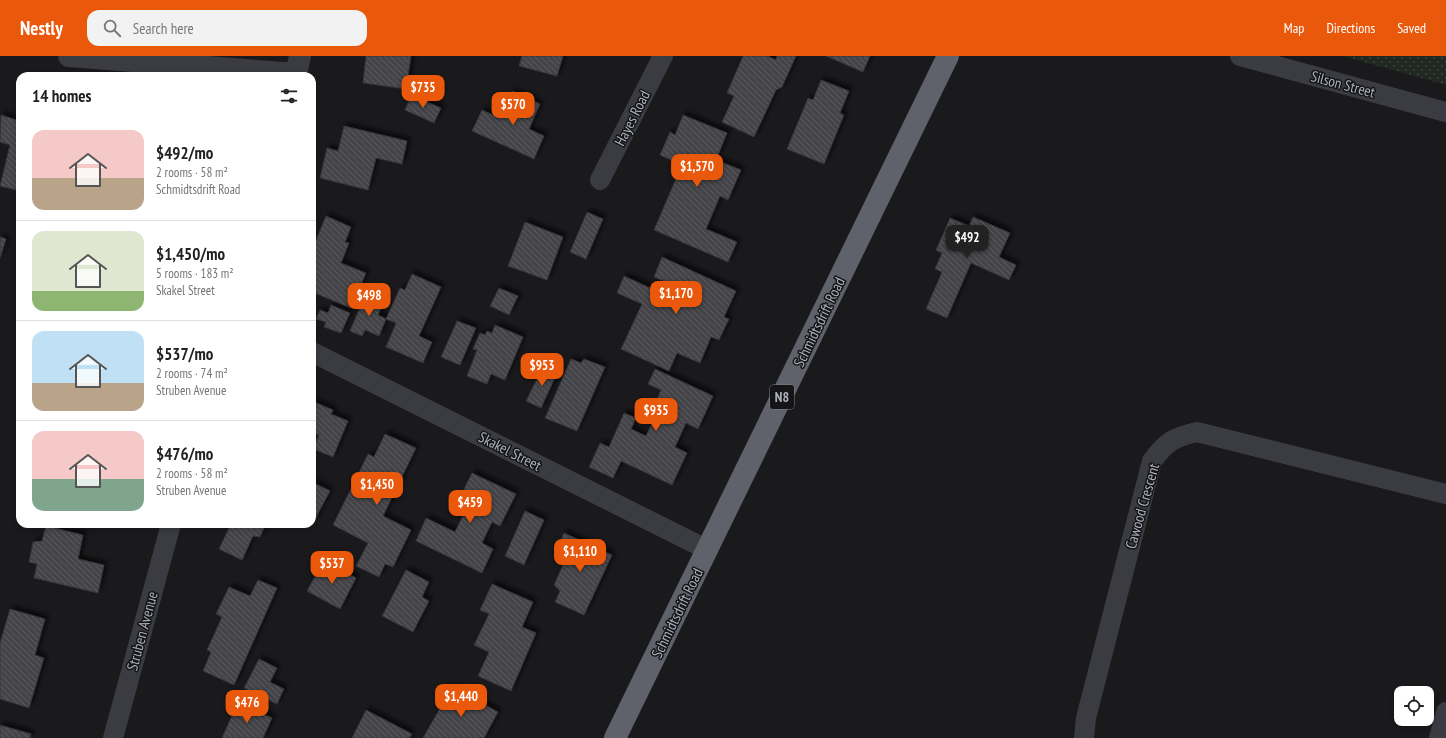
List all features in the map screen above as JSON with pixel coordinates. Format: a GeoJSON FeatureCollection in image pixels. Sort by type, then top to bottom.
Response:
{"type":"FeatureCollection","features":[{"type":"Feature","properties":{"kind":"highway","name":"Schmidtsdrift Road"},"geometry":{"type":"LineString","coordinates":[[615,738],[948,56]]}},
{"type":"Feature","properties":{"kind":"street"},"geometry":{"type":"LineString","coordinates":[[69,56],[297,69]]}},
{"type":"Feature","properties":{"kind":"street","name":"Hayes Road"},"geometry":{"type":"LineString","coordinates":[[600,180],[663,56]]}},
{"type":"Feature","properties":{"kind":"street","name":"Silson Street"},"geometry":{"type":"LineString","coordinates":[[1240,56],[1446,112]]}},
{"type":"Feature","properties":{"kind":"street","name":"Skakel Street"},"geometry":{"type":"LineString","coordinates":[[316,354],[708,550]]}},
{"type":"Feature","properties":{"kind":"street","name":"Cawood Crescent"},"geometry":{"type":"LineString","coordinates":[[1084,738],[1086,718],[1152,461],[1170,440],[1197,432],[1446,494]]}},
{"type":"Feature","properties":{"kind":"street","name":"Struben Avenue"},"geometry":{"type":"LineString","coordinates":[[113,738],[170,528]]}},
{"type":"Feature","properties":{"kind":"street"},"geometry":{"type":"LineString","coordinates":[[1439,738],[1446,712]]}},
{"type":"Feature","properties":{"kind":"shaded area"},"geometry":{"type":"Polygon","coordinates":[[[1343,56],[1446,56],[1446,85],[1343,56]]]}},
{"type":"Feature","properties":{"kind":"building"},"geometry":{"type":"Polygon","coordinates":[[[366,56],[411,56],[406,89],[363,83],[366,56]]]}},
{"type":"Feature","properties":{"kind":"building"},"geometry":{"type":"Polygon","coordinates":[[[522,56],[563,56],[557,76],[519,66],[522,56]]]}},
{"type":"Feature","properties":{"kind":"building"},"geometry":{"type":"Polygon","coordinates":[[[743,56],[767,56],[776,60],[777,56],[796,56],[782,87],[776,90],[754,137],[722,122],[734,96],[727,93],[743,56]]]}},
{"type":"Feature","properties":{"kind":"building"},"geometry":{"type":"Polygon","coordinates":[[[826,56],[870,56],[863,72],[826,56]]]}},
{"type":"Feature","properties":{"kind":"building"},"geometry":{"type":"Polygon","coordinates":[[[821,80],[849,91],[840,113],[844,115],[824,164],[787,149],[808,98],[813,100],[821,80]]]}},
{"type":"Feature","properties":{"kind":"building"},"geometry":{"type":"Polygon","coordinates":[[[512,91],[540,104],[529,129],[544,136],[534,159],[472,131],[482,110],[500,118],[512,91]]]}},
{"type":"Feature","properties":{"kind":"building"},"geometry":{"type":"Polygon","coordinates":[[[411,95],[441,108],[434,123],[405,110],[411,95]]]}},
{"type":"Feature","properties":{"kind":"building"},"geometry":{"type":"Polygon","coordinates":[[[1,115],[16,120],[16,190],[0,186],[10,145],[0,142],[1,115]]]}},
{"type":"Feature","properties":{"kind":"building"},"geometry":{"type":"Polygon","coordinates":[[[683,115],[727,133],[716,160],[741,170],[728,200],[720,196],[706,229],[737,242],[728,262],[654,230],[678,174],[690,179],[694,170],[660,155],[670,132],[675,135],[683,115]]]}},
{"type":"Feature","properties":{"kind":"building"},"geometry":{"type":"Polygon","coordinates":[[[344,126],[407,141],[402,164],[376,158],[368,190],[320,178],[327,148],[338,151],[344,126]]]}},
{"type":"Feature","properties":{"kind":"building"},"geometry":{"type":"Polygon","coordinates":[[[587,212],[603,219],[586,259],[570,252],[587,212]]]}},
{"type":"Feature","properties":{"kind":"building"},"geometry":{"type":"Polygon","coordinates":[[[326,216],[351,227],[345,242],[349,243],[341,263],[366,273],[351,308],[316,294],[316,240],[326,216]]]}},
{"type":"Feature","properties":{"kind":"building"},"geometry":{"type":"Polygon","coordinates":[[[973,217],[1010,233],[999,257],[1016,265],[1009,280],[971,263],[947,318],[926,309],[942,272],[935,269],[942,253],[936,250],[950,218],[969,226],[973,217]]]}},
{"type":"Feature","properties":{"kind":"building"},"geometry":{"type":"Polygon","coordinates":[[[525,222],[563,237],[547,280],[508,266],[525,222]]]}},
{"type":"Feature","properties":{"kind":"building"},"geometry":{"type":"Polygon","coordinates":[[[0,237],[6,239],[0,258],[0,237]]]}},
{"type":"Feature","properties":{"kind":"building"},"geometry":{"type":"Polygon","coordinates":[[[662,257],[736,291],[724,317],[729,319],[719,340],[711,337],[700,363],[677,353],[669,371],[621,349],[642,304],[617,293],[624,276],[661,293],[666,282],[654,277],[662,257]]]}},
{"type":"Feature","properties":{"kind":"building"},"geometry":{"type":"Polygon","coordinates":[[[412,274],[441,287],[419,336],[432,342],[423,363],[386,347],[396,323],[386,319],[400,288],[405,290],[412,274]]]}},
{"type":"Feature","properties":{"kind":"building"},"geometry":{"type":"Polygon","coordinates":[[[499,288],[518,296],[509,315],[490,306],[499,288]]]}},
{"type":"Feature","properties":{"kind":"building"},"geometry":{"type":"Polygon","coordinates":[[[366,293],[384,301],[378,315],[386,319],[379,336],[365,330],[362,336],[350,331],[366,293]]]}},
{"type":"Feature","properties":{"kind":"building"},"geometry":{"type":"Polygon","coordinates":[[[331,305],[350,313],[341,333],[324,327],[326,322],[316,319],[320,310],[328,313],[331,305]]]}},
{"type":"Feature","properties":{"kind":"building"},"geometry":{"type":"Polygon","coordinates":[[[457,321],[476,328],[460,365],[441,357],[457,321]]]}},
{"type":"Feature","properties":{"kind":"building"},"geometry":{"type":"Polygon","coordinates":[[[495,325],[523,337],[505,380],[491,374],[487,384],[467,376],[477,350],[473,349],[480,333],[485,335],[487,331],[492,333],[495,325]]]}},
{"type":"Feature","properties":{"kind":"building"},"geometry":{"type":"Polygon","coordinates":[[[571,359],[581,363],[584,359],[605,367],[577,431],[545,418],[571,359]]]}},
{"type":"Feature","properties":{"kind":"building"},"geometry":{"type":"Polygon","coordinates":[[[544,365],[558,371],[541,408],[526,401],[544,365]]]}},
{"type":"Feature","properties":{"kind":"building"},"geometry":{"type":"Polygon","coordinates":[[[655,369],[713,396],[698,429],[686,423],[675,447],[687,453],[672,485],[621,461],[613,478],[589,467],[600,443],[609,447],[624,413],[636,418],[631,429],[646,436],[660,406],[655,404],[661,390],[648,384],[655,369]]]}},
{"type":"Feature","properties":{"kind":"building"},"geometry":{"type":"Polygon","coordinates":[[[316,403],[333,410],[331,414],[348,421],[333,457],[316,450],[316,442],[319,435],[316,434],[316,403]]]}},
{"type":"Feature","properties":{"kind":"building"},"geometry":{"type":"Polygon","coordinates":[[[385,434],[416,448],[383,516],[411,530],[393,567],[385,564],[379,577],[356,566],[368,543],[333,525],[368,454],[374,457],[385,434]]]}},
{"type":"Feature","properties":{"kind":"building"},"geometry":{"type":"Polygon","coordinates":[[[472,473],[516,494],[500,526],[492,522],[482,543],[493,549],[482,573],[416,541],[426,518],[455,532],[468,505],[458,501],[472,473]]]}},
{"type":"Feature","properties":{"kind":"building"},"geometry":{"type":"Polygon","coordinates":[[[316,484],[330,491],[316,517],[316,484]]]}},
{"type":"Feature","properties":{"kind":"building"},"geometry":{"type":"Polygon","coordinates":[[[525,511],[544,520],[524,565],[505,556],[525,511]]]}},
{"type":"Feature","properties":{"kind":"building"},"geometry":{"type":"Polygon","coordinates":[[[45,528],[54,528],[83,535],[78,559],[104,565],[98,593],[34,578],[37,564],[29,562],[33,542],[42,541],[45,528]]]}},
{"type":"Feature","properties":{"kind":"building"},"geometry":{"type":"Polygon","coordinates":[[[229,528],[264,528],[260,537],[253,536],[242,560],[219,549],[229,528]]]}},
{"type":"Feature","properties":{"kind":"building"},"geometry":{"type":"Polygon","coordinates":[[[564,533],[612,555],[584,615],[555,602],[560,591],[554,585],[567,556],[556,551],[564,533]]]}},
{"type":"Feature","properties":{"kind":"building"},"geometry":{"type":"Polygon","coordinates":[[[324,560],[356,578],[340,609],[307,591],[324,560]]]}},
{"type":"Feature","properties":{"kind":"building"},"geometry":{"type":"Polygon","coordinates":[[[406,570],[429,582],[422,597],[429,601],[413,632],[382,616],[406,570]]]}},
{"type":"Feature","properties":{"kind":"building"},"geometry":{"type":"Polygon","coordinates":[[[258,580],[277,588],[234,685],[203,671],[211,652],[207,650],[222,617],[216,614],[229,587],[250,596],[258,580]]]}},
{"type":"Feature","properties":{"kind":"building"},"geometry":{"type":"Polygon","coordinates":[[[492,584],[533,602],[522,627],[536,633],[511,691],[478,676],[489,652],[474,645],[489,614],[480,610],[492,584]]]}},
{"type":"Feature","properties":{"kind":"building"},"geometry":{"type":"Polygon","coordinates":[[[10,609],[45,619],[35,655],[44,658],[29,708],[0,699],[0,643],[10,609]]]}},
{"type":"Feature","properties":{"kind":"building"},"geometry":{"type":"Polygon","coordinates":[[[259,659],[277,668],[270,682],[284,689],[277,704],[244,688],[259,659]]]}},
{"type":"Feature","properties":{"kind":"building"},"geometry":{"type":"Polygon","coordinates":[[[452,687],[498,712],[484,738],[423,738],[452,687]]]}},
{"type":"Feature","properties":{"kind":"building"},"geometry":{"type":"Polygon","coordinates":[[[238,702],[272,718],[263,738],[222,738],[238,702]]]}},
{"type":"Feature","properties":{"kind":"building"},"geometry":{"type":"Polygon","coordinates":[[[366,710],[412,734],[409,738],[352,738],[366,710]]]}},
{"type":"Feature","properties":{"kind":"building"},"geometry":{"type":"Polygon","coordinates":[[[0,725],[31,734],[30,738],[0,738],[0,725]]]}}]}
